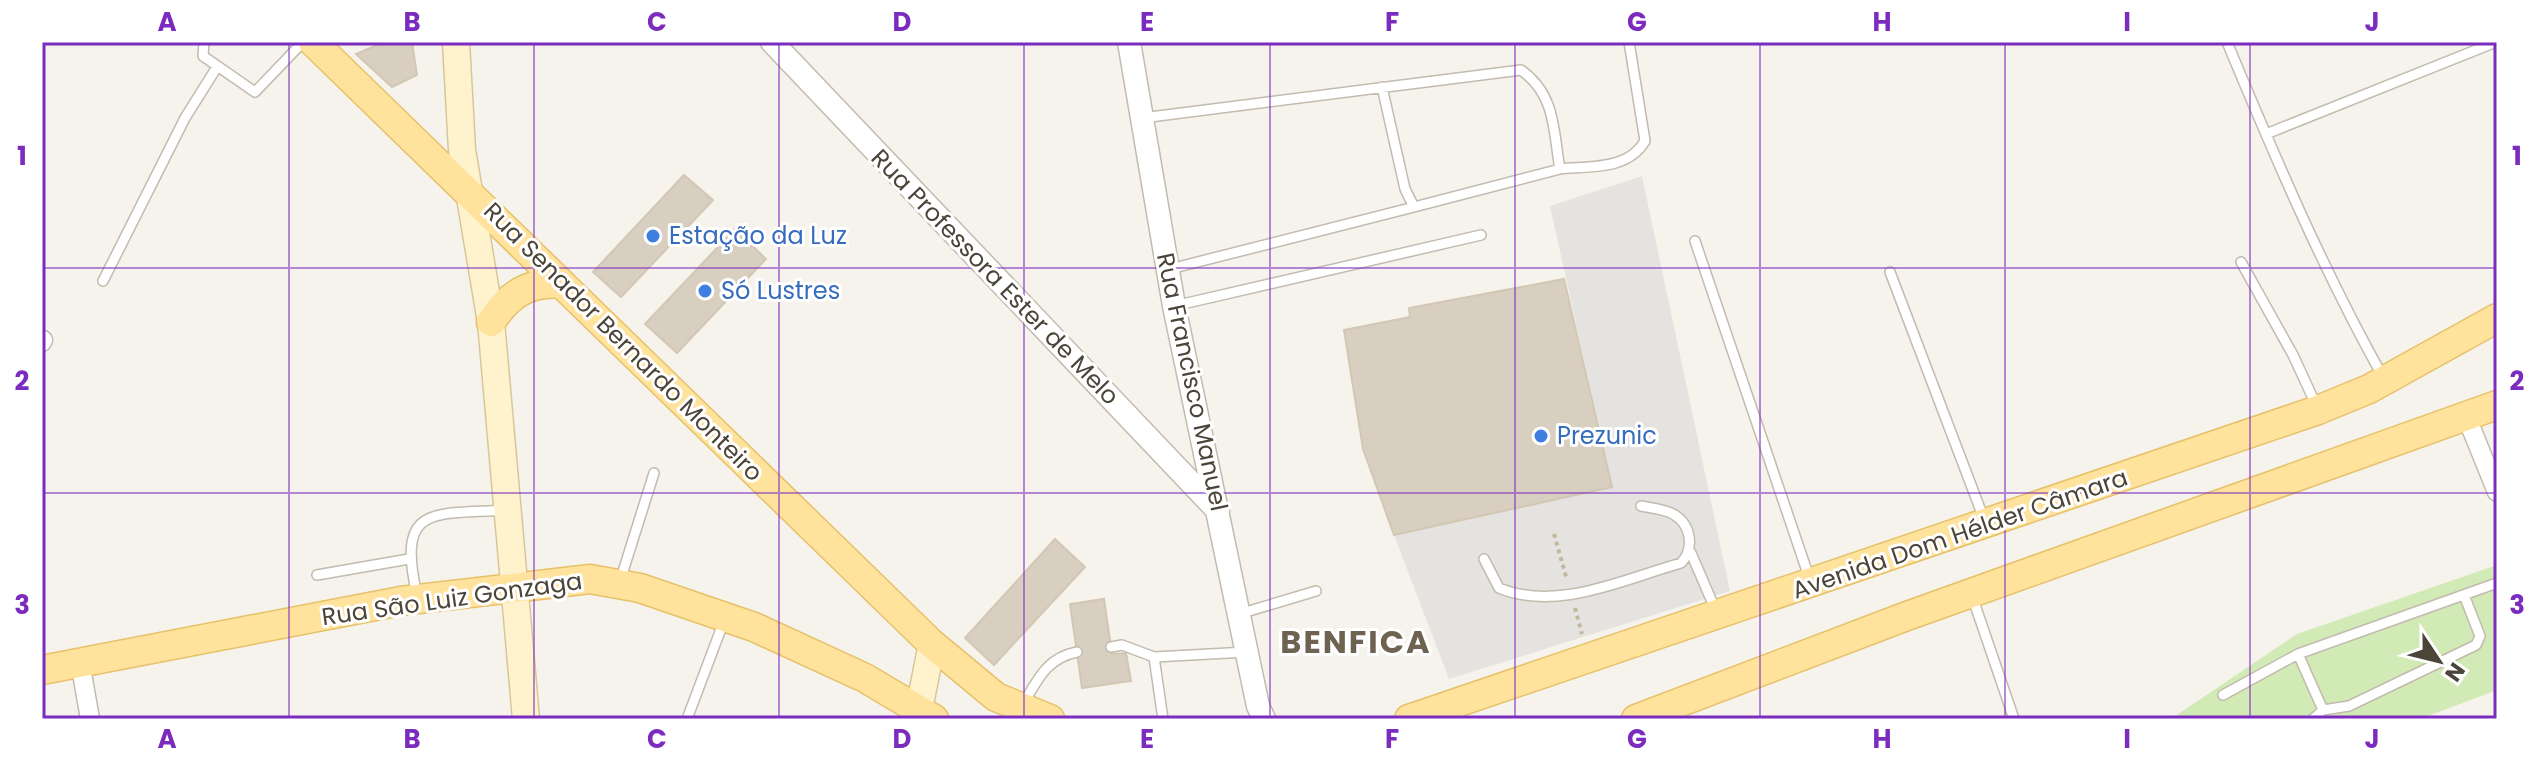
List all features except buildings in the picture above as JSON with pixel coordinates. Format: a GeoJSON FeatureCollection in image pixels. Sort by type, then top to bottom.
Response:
{"type":"FeatureCollection","features":[{"type":"Feature","properties":{"kind":"main road","name":"Rua Senador Bernardo Monteiro"},"geometry":{"type":"LineString","coordinates":[[313,42],[471,192],[932,644]]}},
{"type":"Feature","properties":{"kind":"main road"},"geometry":{"type":"LineString","coordinates":[[456,42],[462,150],[491,322],[526,719]]}},
{"type":"Feature","properties":{"kind":"main road"},"geometry":{"type":"LineString","coordinates":[[491,322],[508,299],[521,291],[546,283],[562,284]]}},
{"type":"Feature","properties":{"kind":"main road","name":"Avenida Dom Hélder Câmara"},"geometry":{"type":"LineString","coordinates":[[1409,719],[1987,526],[2318,410],[2384,380],[2497,318]]}},
{"type":"Feature","properties":{"kind":"main road"},"geometry":{"type":"LineString","coordinates":[[1636,719],[1971,593],[2497,405]]}},
{"type":"Feature","properties":{"kind":"main road","name":"Rua São Luiz Gonzaga"},"geometry":{"type":"LineString","coordinates":[[42,670],[418,600],[590,579],[726,618],[865,678],[923,716]]}},
{"type":"Feature","properties":{"kind":"main road"},"geometry":{"type":"LineString","coordinates":[[932,644],[996,697],[1050,719]]}},
{"type":"Feature","properties":{"kind":"main road"},"geometry":{"type":"LineString","coordinates":[[923,716],[932,644]]}},
{"type":"Feature","properties":{"kind":"street","name":"Rua Professora Ester de Melo"},"geometry":{"type":"LineString","coordinates":[[772,42],[1219,512]]}},
{"type":"Feature","properties":{"kind":"street","name":"Rua Francisco Manuel"},"geometry":{"type":"LineString","coordinates":[[1129,42],[1174,306],[1264,719]]}},
{"type":"Feature","properties":{"kind":"street"},"geometry":{"type":"LineString","coordinates":[[2467,418],[2497,492]]}},
{"type":"Feature","properties":{"kind":"street"},"geometry":{"type":"LineString","coordinates":[[80,662],[90,719]]}},
{"type":"Feature","properties":{"kind":"lane"},"geometry":{"type":"LineString","coordinates":[[204,42],[203,56],[255,92],[303,42]]}},
{"type":"Feature","properties":{"kind":"lane"},"geometry":{"type":"LineString","coordinates":[[1168,270],[1560,169],[1624,162],[1637,155],[1645,141],[1629,42]]}},
{"type":"Feature","properties":{"kind":"lane"},"geometry":{"type":"LineString","coordinates":[[2227,42],[2266,134],[2358,332],[2384,380]]}},
{"type":"Feature","properties":{"kind":"lane"},"geometry":{"type":"LineString","coordinates":[[2266,134],[2496,42]]}},
{"type":"Feature","properties":{"kind":"lane"},"geometry":{"type":"LineString","coordinates":[[103,281],[185,118],[217,67]]}},
{"type":"Feature","properties":{"kind":"lane"},"geometry":{"type":"LineString","coordinates":[[1142,118],[1521,70],[1536,81],[1548,97],[1560,169]]}},
{"type":"Feature","properties":{"kind":"lane"},"geometry":{"type":"LineString","coordinates":[[1382,87],[1405,189],[1414,207]]}},
{"type":"Feature","properties":{"kind":"lane"},"geometry":{"type":"LineString","coordinates":[[1174,306],[1481,235]]}},
{"type":"Feature","properties":{"kind":"lane"},"geometry":{"type":"LineString","coordinates":[[1695,241],[1811,584]]}},
{"type":"Feature","properties":{"kind":"lane"},"geometry":{"type":"LineString","coordinates":[[2241,262],[2293,355],[2318,410]]}},
{"type":"Feature","properties":{"kind":"lane"},"geometry":{"type":"LineString","coordinates":[[1890,272],[1987,526]]}},
{"type":"Feature","properties":{"kind":"lane"},"geometry":{"type":"LineString","coordinates":[[619,585],[654,473]]}},
{"type":"Feature","properties":{"kind":"lane"},"geometry":{"type":"LineString","coordinates":[[1641,506],[1671,512],[1679,519],[1692,544],[1691,553],[1717,614]]}},
{"type":"Feature","properties":{"kind":"lane"},"geometry":{"type":"LineString","coordinates":[[418,600],[409,559],[412,537],[418,523],[429,516],[506,510]]}},
{"type":"Feature","properties":{"kind":"lane"},"geometry":{"type":"LineString","coordinates":[[1484,559],[1499,588],[1520,597],[1560,597],[1681,563],[1691,553]]}},
{"type":"Feature","properties":{"kind":"lane"},"geometry":{"type":"LineString","coordinates":[[317,575],[409,559]]}},
{"type":"Feature","properties":{"kind":"lane"},"geometry":{"type":"LineString","coordinates":[[2223,695],[2298,654],[2497,583]]}},
{"type":"Feature","properties":{"kind":"lane"},"geometry":{"type":"LineString","coordinates":[[1239,614],[1316,591]]}},
{"type":"Feature","properties":{"kind":"lane"},"geometry":{"type":"LineString","coordinates":[[1971,593],[2014,719]]}},
{"type":"Feature","properties":{"kind":"lane"},"geometry":{"type":"LineString","coordinates":[[2313,719],[2323,710],[2349,706],[2476,645],[2480,636],[2464,595]]}},
{"type":"Feature","properties":{"kind":"lane"},"geometry":{"type":"LineString","coordinates":[[687,719],[726,618]]}},
{"type":"Feature","properties":{"kind":"lane"},"geometry":{"type":"LineString","coordinates":[[1111,647],[1122,645],[1154,657],[1247,652]]}},
{"type":"Feature","properties":{"kind":"lane"},"geometry":{"type":"LineString","coordinates":[[1020,709],[1044,669],[1062,655],[1077,652]]}},
{"type":"Feature","properties":{"kind":"lane"},"geometry":{"type":"LineString","coordinates":[[2298,654],[2323,710]]}},
{"type":"Feature","properties":{"kind":"lane"},"geometry":{"type":"LineString","coordinates":[[1154,657],[1163,719]]}},
{"type":"Feature","properties":{"kind":"green space"},"geometry":{"type":"Polygon","coordinates":[[[2497,565],[2497,690],[2420,719],[2171,719],[2297,634],[2497,565]]]}},
{"type":"Feature","properties":{"kind":"shaded area"},"geometry":{"type":"Polygon","coordinates":[[[1642,176],[1730,591],[1449,679],[1394,535],[1612,487],[1550,206],[1642,176]]]}},
{"type":"Feature","properties":{"kind":"place","name":"Estação da Luz"},"geometry":{"type":"Point","coordinates":[653,236]}},
{"type":"Feature","properties":{"kind":"place","name":"Só Lustres"},"geometry":{"type":"Point","coordinates":[705,291]}},
{"type":"Feature","properties":{"kind":"place","name":"Prezunic"},"geometry":{"type":"Point","coordinates":[1541,436]}},
{"type":"Feature","properties":{"kind":"district","name":"BENFICA"},"geometry":{"type":"Point","coordinates":[1356,642]}}]}
